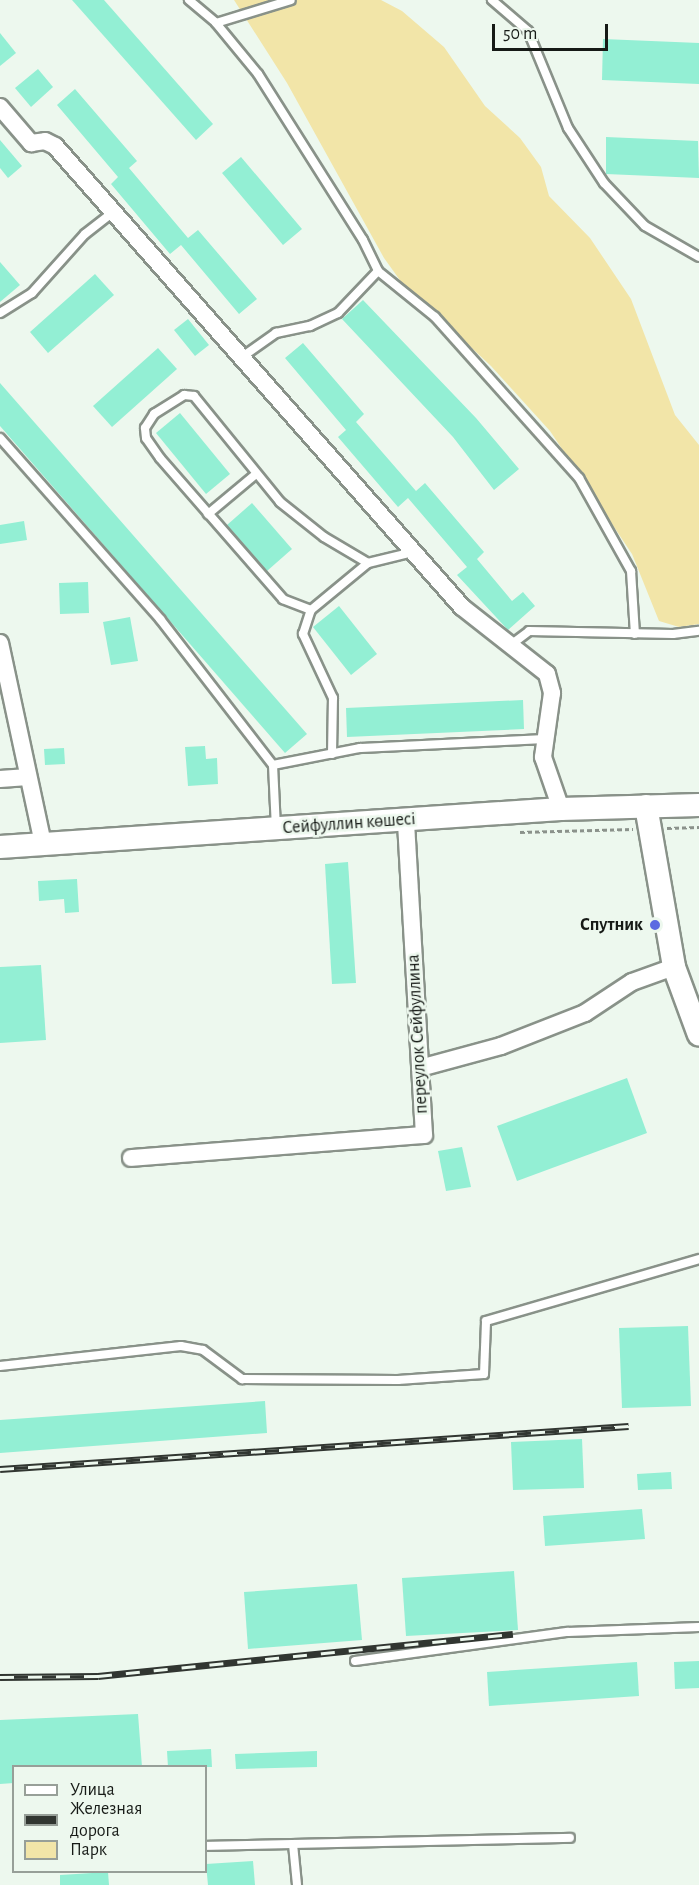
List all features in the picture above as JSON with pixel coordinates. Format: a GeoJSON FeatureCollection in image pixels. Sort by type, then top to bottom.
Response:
{"type":"FeatureCollection","features":[{"type":"Feature","properties":{"kind":"main road","name":"Сейфуллин көшесі"},"geometry":{"type":"LineString","coordinates":[[0,847],[561,809],[699,805]]}},
{"type":"Feature","properties":{"kind":"main road"},"geometry":{"type":"LineString","coordinates":[[646,806],[674,967],[697,1023]]}},
{"type":"Feature","properties":{"kind":"street"},"geometry":{"type":"LineString","coordinates":[[0,108],[31,143],[45,141],[55,147],[462,607],[512,644],[547,674],[552,693],[545,767],[561,809]]}},
{"type":"Feature","properties":{"kind":"street"},"geometry":{"type":"LineString","coordinates":[[0,643],[43,844]]}},
{"type":"Feature","properties":{"kind":"street"},"geometry":{"type":"LineString","coordinates":[[0,779],[28,777]]}},
{"type":"Feature","properties":{"kind":"street","name":"переулок Сейфуллина"},"geometry":{"type":"LineString","coordinates":[[131,1158],[424,1135],[406,820]]}},
{"type":"Feature","properties":{"kind":"street"},"geometry":{"type":"LineString","coordinates":[[420,1068],[501,1047],[585,1013],[632,982],[674,967]]}},
{"type":"Feature","properties":{"kind":"lane"},"geometry":{"type":"LineString","coordinates":[[189,0],[216,23],[285,115],[363,240],[378,271],[435,317],[579,478],[631,570],[635,634]]}},
{"type":"Feature","properties":{"kind":"lane"},"geometry":{"type":"LineString","coordinates":[[216,23],[291,0]]}},
{"type":"Feature","properties":{"kind":"lane"},"geometry":{"type":"LineString","coordinates":[[492,0],[528,31],[568,128],[604,183],[645,225],[699,257]]}},
{"type":"Feature","properties":{"kind":"lane"},"geometry":{"type":"LineString","coordinates":[[0,313],[32,293],[78,240],[112,213]]}},
{"type":"Feature","properties":{"kind":"lane"},"geometry":{"type":"LineString","coordinates":[[242,357],[276,333],[310,326],[338,313],[378,271]]}},
{"type":"Feature","properties":{"kind":"lane"},"geometry":{"type":"LineString","coordinates":[[311,610],[283,599],[208,514],[146,438],[145,428],[154,414],[184,395],[194,396],[279,502],[324,537],[368,563]]}},
{"type":"Feature","properties":{"kind":"lane"},"geometry":{"type":"LineString","coordinates":[[0,438],[160,619],[273,765],[276,828]]}},
{"type":"Feature","properties":{"kind":"lane"},"geometry":{"type":"LineString","coordinates":[[208,514],[256,474]]}},
{"type":"Feature","properties":{"kind":"lane"},"geometry":{"type":"LineString","coordinates":[[332,754],[333,698],[303,634],[311,610],[368,563],[413,552]]}},
{"type":"Feature","properties":{"kind":"lane"},"geometry":{"type":"LineString","coordinates":[[512,644],[529,631],[635,634],[699,631]]}},
{"type":"Feature","properties":{"kind":"lane"},"geometry":{"type":"LineString","coordinates":[[273,765],[360,748],[546,739]]}},
{"type":"Feature","properties":{"kind":"lane"},"geometry":{"type":"LineString","coordinates":[[0,1366],[181,1346],[203,1350],[242,1379],[398,1380],[484,1374],[486,1321],[699,1259]]}},
{"type":"Feature","properties":{"kind":"lane"},"geometry":{"type":"LineString","coordinates":[[355,1661],[568,1632],[699,1627]]}},
{"type":"Feature","properties":{"kind":"lane"},"geometry":{"type":"LineString","coordinates":[[207,1846],[570,1838]]}},
{"type":"Feature","properties":{"kind":"lane"},"geometry":{"type":"LineString","coordinates":[[293,1844],[297,1885]]}},
{"type":"Feature","properties":{"kind":"green space"},"geometry":{"type":"Polygon","coordinates":[[[234,0],[381,0],[402,11],[444,47],[485,106],[520,138],[541,167],[549,196],[590,238],[631,299],[675,415],[699,445],[699,624],[679,627],[659,621],[632,554],[550,431],[491,366],[402,283],[384,258],[287,83],[234,0]]]}},
{"type":"Feature","properties":{"kind":"building"},"geometry":{"type":"Polygon","coordinates":[[[72,0],[104,0],[213,124],[196,140],[72,0]]]}},
{"type":"Feature","properties":{"kind":"building"},"geometry":{"type":"Polygon","coordinates":[[[0,33],[16,53],[0,66],[0,33]]]}},
{"type":"Feature","properties":{"kind":"building"},"geometry":{"type":"Polygon","coordinates":[[[603,39],[699,43],[699,84],[602,80],[603,39]]]}},
{"type":"Feature","properties":{"kind":"building"},"geometry":{"type":"Polygon","coordinates":[[[38,69],[53,87],[31,107],[15,88],[38,69]]]}},
{"type":"Feature","properties":{"kind":"building"},"geometry":{"type":"Polygon","coordinates":[[[75,89],[137,161],[129,168],[188,238],[198,230],[257,299],[239,314],[181,245],[170,254],[111,184],[118,177],[57,105],[75,89]]]}},
{"type":"Feature","properties":{"kind":"building"},"geometry":{"type":"Polygon","coordinates":[[[606,137],[698,141],[699,178],[606,174],[606,137]]]}},
{"type":"Feature","properties":{"kind":"building"},"geometry":{"type":"Polygon","coordinates":[[[0,140],[22,166],[8,178],[0,168],[0,140]]]}},
{"type":"Feature","properties":{"kind":"building"},"geometry":{"type":"Polygon","coordinates":[[[241,157],[302,229],[283,245],[222,173],[241,157]]]}},
{"type":"Feature","properties":{"kind":"building"},"geometry":{"type":"Polygon","coordinates":[[[0,262],[20,285],[0,302],[0,262]]]}},
{"type":"Feature","properties":{"kind":"building"},"geometry":{"type":"Polygon","coordinates":[[[95,274],[114,295],[48,353],[30,332],[95,274]]]}},
{"type":"Feature","properties":{"kind":"building"},"geometry":{"type":"Polygon","coordinates":[[[363,300],[476,418],[519,469],[494,490],[453,437],[342,319],[363,300]]]}},
{"type":"Feature","properties":{"kind":"building"},"geometry":{"type":"Polygon","coordinates":[[[188,319],[209,345],[195,356],[174,330],[188,319]]]}},
{"type":"Feature","properties":{"kind":"building"},"geometry":{"type":"Polygon","coordinates":[[[303,343],[364,414],[356,422],[416,491],[425,483],[484,552],[477,559],[512,601],[523,592],[535,606],[508,630],[457,575],[467,567],[408,498],[398,507],[338,437],[346,430],[285,358],[303,343]]]}},
{"type":"Feature","properties":{"kind":"building"},"geometry":{"type":"Polygon","coordinates":[[[158,348],[177,369],[112,427],[93,406],[158,348]]]}},
{"type":"Feature","properties":{"kind":"building"},"geometry":{"type":"Polygon","coordinates":[[[0,383],[307,734],[285,753],[0,426],[0,383]]]}},
{"type":"Feature","properties":{"kind":"building"},"geometry":{"type":"Polygon","coordinates":[[[180,413],[230,474],[206,494],[156,433],[180,413]]]}},
{"type":"Feature","properties":{"kind":"building"},"geometry":{"type":"Polygon","coordinates":[[[252,503],[292,549],[267,571],[227,525],[252,503]]]}},
{"type":"Feature","properties":{"kind":"building"},"geometry":{"type":"Polygon","coordinates":[[[24,521],[27,540],[0,544],[0,525],[24,521]]]}},
{"type":"Feature","properties":{"kind":"building"},"geometry":{"type":"Polygon","coordinates":[[[88,582],[89,613],[60,614],[59,583],[88,582]]]}},
{"type":"Feature","properties":{"kind":"building"},"geometry":{"type":"Polygon","coordinates":[[[339,606],[377,654],[351,675],[313,627],[339,606]]]}},
{"type":"Feature","properties":{"kind":"building"},"geometry":{"type":"Polygon","coordinates":[[[130,617],[138,661],[111,665],[103,622],[130,617]]]}},
{"type":"Feature","properties":{"kind":"building"},"geometry":{"type":"Polygon","coordinates":[[[523,700],[524,729],[347,737],[346,708],[523,700]]]}},
{"type":"Feature","properties":{"kind":"building"},"geometry":{"type":"Polygon","coordinates":[[[205,746],[206,759],[217,758],[218,784],[188,786],[185,747],[205,746]]]}},
{"type":"Feature","properties":{"kind":"building"},"geometry":{"type":"Polygon","coordinates":[[[64,748],[65,764],[45,765],[44,749],[64,748]]]}},
{"type":"Feature","properties":{"kind":"building"},"geometry":{"type":"Polygon","coordinates":[[[348,862],[356,983],[332,984],[325,864],[348,862]]]}},
{"type":"Feature","properties":{"kind":"building"},"geometry":{"type":"Polygon","coordinates":[[[77,879],[79,912],[65,913],[64,899],[39,901],[38,881],[77,879]]]}},
{"type":"Feature","properties":{"kind":"building"},"geometry":{"type":"Polygon","coordinates":[[[41,965],[46,1040],[0,1043],[0,967],[41,965]]]}},
{"type":"Feature","properties":{"kind":"building"},"geometry":{"type":"Polygon","coordinates":[[[627,1078],[647,1133],[517,1181],[497,1126],[627,1078]]]}},
{"type":"Feature","properties":{"kind":"building"},"geometry":{"type":"Polygon","coordinates":[[[462,1147],[471,1187],[446,1191],[438,1151],[462,1147]]]}},
{"type":"Feature","properties":{"kind":"building"},"geometry":{"type":"Polygon","coordinates":[[[688,1326],[691,1406],[622,1408],[619,1328],[688,1326]]]}},
{"type":"Feature","properties":{"kind":"building"},"geometry":{"type":"Polygon","coordinates":[[[265,1401],[267,1433],[0,1453],[0,1420],[265,1401]]]}},
{"type":"Feature","properties":{"kind":"building"},"geometry":{"type":"Polygon","coordinates":[[[582,1439],[584,1488],[513,1490],[511,1442],[582,1439]]]}},
{"type":"Feature","properties":{"kind":"building"},"geometry":{"type":"Polygon","coordinates":[[[671,1472],[672,1489],[638,1490],[637,1474],[671,1472]]]}},
{"type":"Feature","properties":{"kind":"building"},"geometry":{"type":"Polygon","coordinates":[[[642,1509],[645,1539],[545,1546],[543,1516],[642,1509]]]}},
{"type":"Feature","properties":{"kind":"building"},"geometry":{"type":"Polygon","coordinates":[[[514,1571],[518,1630],[406,1636],[402,1578],[514,1571]]]}},
{"type":"Feature","properties":{"kind":"building"},"geometry":{"type":"Polygon","coordinates":[[[357,1584],[362,1640],[248,1649],[244,1592],[357,1584]]]}},
{"type":"Feature","properties":{"kind":"building"},"geometry":{"type":"Polygon","coordinates":[[[699,1661],[699,1688],[675,1689],[674,1662],[699,1661]]]}},
{"type":"Feature","properties":{"kind":"building"},"geometry":{"type":"Polygon","coordinates":[[[637,1662],[639,1696],[489,1706],[487,1672],[637,1662]]]}},
{"type":"Feature","properties":{"kind":"building"},"geometry":{"type":"Polygon","coordinates":[[[138,1714],[142,1765],[12,1765],[12,1783],[0,1784],[0,1720],[138,1714]]]}},
{"type":"Feature","properties":{"kind":"building"},"geometry":{"type":"Polygon","coordinates":[[[211,1749],[212,1767],[168,1765],[167,1751],[211,1749]]]}},
{"type":"Feature","properties":{"kind":"building"},"geometry":{"type":"Polygon","coordinates":[[[317,1751],[317,1767],[236,1769],[235,1754],[317,1751]]]}},
{"type":"Feature","properties":{"kind":"building"},"geometry":{"type":"Polygon","coordinates":[[[253,1861],[255,1885],[208,1885],[207,1864],[253,1861]]]}},
{"type":"Feature","properties":{"kind":"building"},"geometry":{"type":"Polygon","coordinates":[[[108,1873],[109,1885],[60,1885],[60,1875],[108,1873]]]}},
{"type":"Feature","properties":{"kind":"railway"},"geometry":{"type":"LineString","coordinates":[[0,1469],[629,1426]]}},
{"type":"Feature","properties":{"kind":"railway"},"geometry":{"type":"LineString","coordinates":[[0,1677],[98,1676],[513,1634]]}},
{"type":"Feature","properties":{"kind":"place","name":"Спутник"},"geometry":{"type":"Point","coordinates":[655,925]}}]}
